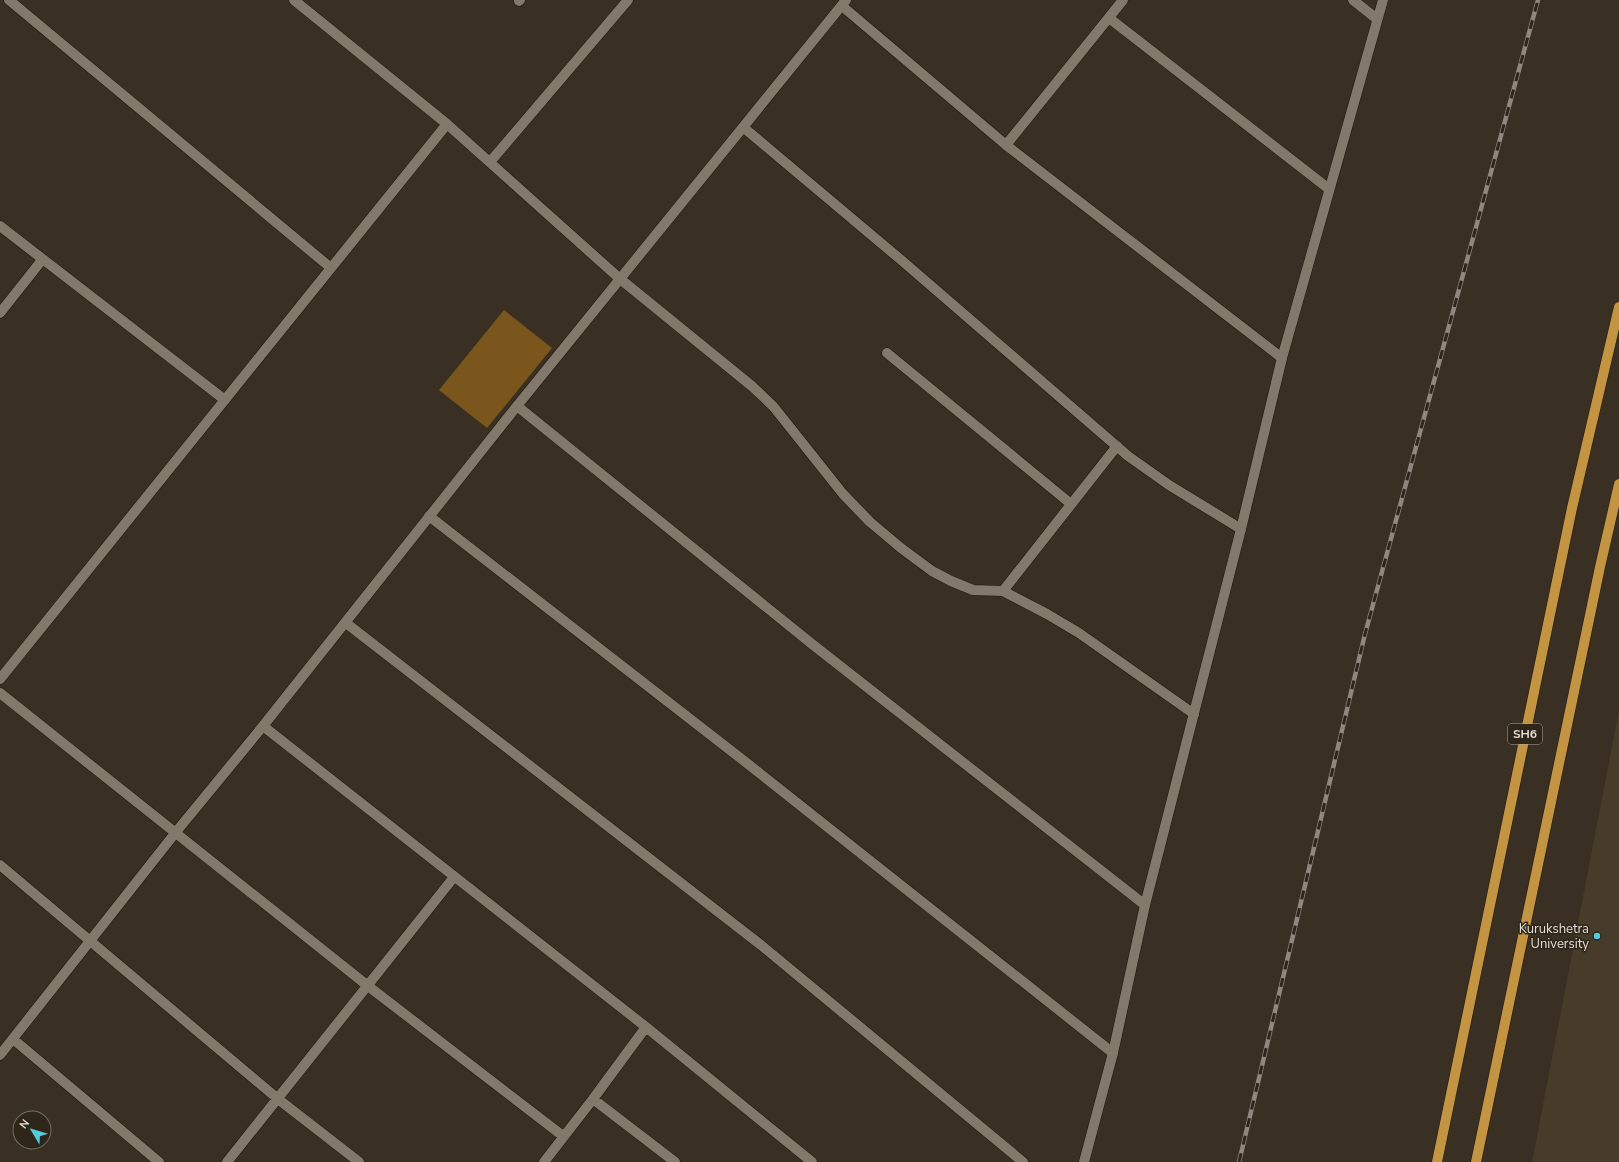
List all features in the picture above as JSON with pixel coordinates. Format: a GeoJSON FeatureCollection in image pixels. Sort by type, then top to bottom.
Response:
{"type":"FeatureCollection","features":[{"type":"Feature","properties":{"kind":"main road","name":"SH6"},"geometry":{"type":"LineString","coordinates":[[1436,1162],[1572,508],[1619,307]]}},
{"type":"Feature","properties":{"kind":"main road"},"geometry":{"type":"LineString","coordinates":[[1476,1162],[1600,567],[1619,484]]}},
{"type":"Feature","properties":{"kind":"street"},"geometry":{"type":"LineString","coordinates":[[8,0],[331,268]]}},
{"type":"Feature","properties":{"kind":"street"},"geometry":{"type":"LineString","coordinates":[[294,0],[447,124],[619,278],[754,387],[773,406],[843,494],[870,522],[901,548],[932,571],[951,581],[972,590],[1003,591],[1079,633],[1194,714]]}},
{"type":"Feature","properties":{"kind":"street"},"geometry":{"type":"LineString","coordinates":[[490,162],[628,0]]}},
{"type":"Feature","properties":{"kind":"street"},"geometry":{"type":"LineString","coordinates":[[1006,145],[1123,0]]}},
{"type":"Feature","properties":{"kind":"street"},"geometry":{"type":"LineString","coordinates":[[1353,0],[1377,19]]}},
{"type":"Feature","properties":{"kind":"street"},"geometry":{"type":"LineString","coordinates":[[1084,1162],[1113,1053],[1145,905],[1241,529],[1282,358],[1383,0]]}},
{"type":"Feature","properties":{"kind":"street"},"geometry":{"type":"LineString","coordinates":[[0,1055],[176,832],[346,623],[429,516],[619,278],[844,3],[1006,145],[1282,358]]}},
{"type":"Feature","properties":{"kind":"street"},"geometry":{"type":"LineString","coordinates":[[1109,18],[1329,189]]}},
{"type":"Feature","properties":{"kind":"street"},"geometry":{"type":"LineString","coordinates":[[0,679],[447,124]]}},
{"type":"Feature","properties":{"kind":"street"},"geometry":{"type":"LineString","coordinates":[[743,127],[900,259],[1117,446],[1169,485],[1241,529]]}},
{"type":"Feature","properties":{"kind":"street"},"geometry":{"type":"LineString","coordinates":[[0,226],[42,260],[225,400]]}},
{"type":"Feature","properties":{"kind":"street"},"geometry":{"type":"LineString","coordinates":[[0,313],[42,260]]}},
{"type":"Feature","properties":{"kind":"street"},"geometry":{"type":"LineString","coordinates":[[887,353],[1071,504]]}},
{"type":"Feature","properties":{"kind":"street"},"geometry":{"type":"LineString","coordinates":[[517,406],[812,644],[1145,905]]}},
{"type":"Feature","properties":{"kind":"street"},"geometry":{"type":"LineString","coordinates":[[1003,591],[1117,446]]}},
{"type":"Feature","properties":{"kind":"street"},"geometry":{"type":"LineString","coordinates":[[429,516],[748,764],[1113,1053]]}},
{"type":"Feature","properties":{"kind":"street"},"geometry":{"type":"LineString","coordinates":[[346,623],[761,945],[1022,1162]]}},
{"type":"Feature","properties":{"kind":"street"},"geometry":{"type":"LineString","coordinates":[[0,693],[368,986],[564,1136]]}},
{"type":"Feature","properties":{"kind":"street"},"geometry":{"type":"LineString","coordinates":[[263,726],[646,1027],[812,1162]]}},
{"type":"Feature","properties":{"kind":"street"},"geometry":{"type":"LineString","coordinates":[[0,865],[278,1098],[359,1162]]}},
{"type":"Feature","properties":{"kind":"street"},"geometry":{"type":"LineString","coordinates":[[228,1162],[454,877]]}},
{"type":"Feature","properties":{"kind":"street"},"geometry":{"type":"LineString","coordinates":[[544,1162],[646,1027]]}},
{"type":"Feature","properties":{"kind":"street"},"geometry":{"type":"LineString","coordinates":[[13,1039],[159,1162]]}},
{"type":"Feature","properties":{"kind":"street"},"geometry":{"type":"LineString","coordinates":[[593,1099],[675,1162]]}},
{"type":"Feature","properties":{"kind":"shaded area","name":"Kurukshetra University"},"geometry":{"type":"Polygon","coordinates":[[[1619,710],[1619,1162],[1532,1162],[1619,710]]]}},
{"type":"Feature","properties":{"kind":"building"},"geometry":{"type":"Polygon","coordinates":[[[504,310],[552,348],[487,428],[439,390],[504,310]]]}},
{"type":"Feature","properties":{"kind":"railway"},"geometry":{"type":"LineString","coordinates":[[1239,1162],[1365,634],[1538,0]]}},
{"type":"Feature","properties":{"kind":"place","name":"Kurukshetra University"},"geometry":{"type":"Point","coordinates":[1597,936]}}]}
